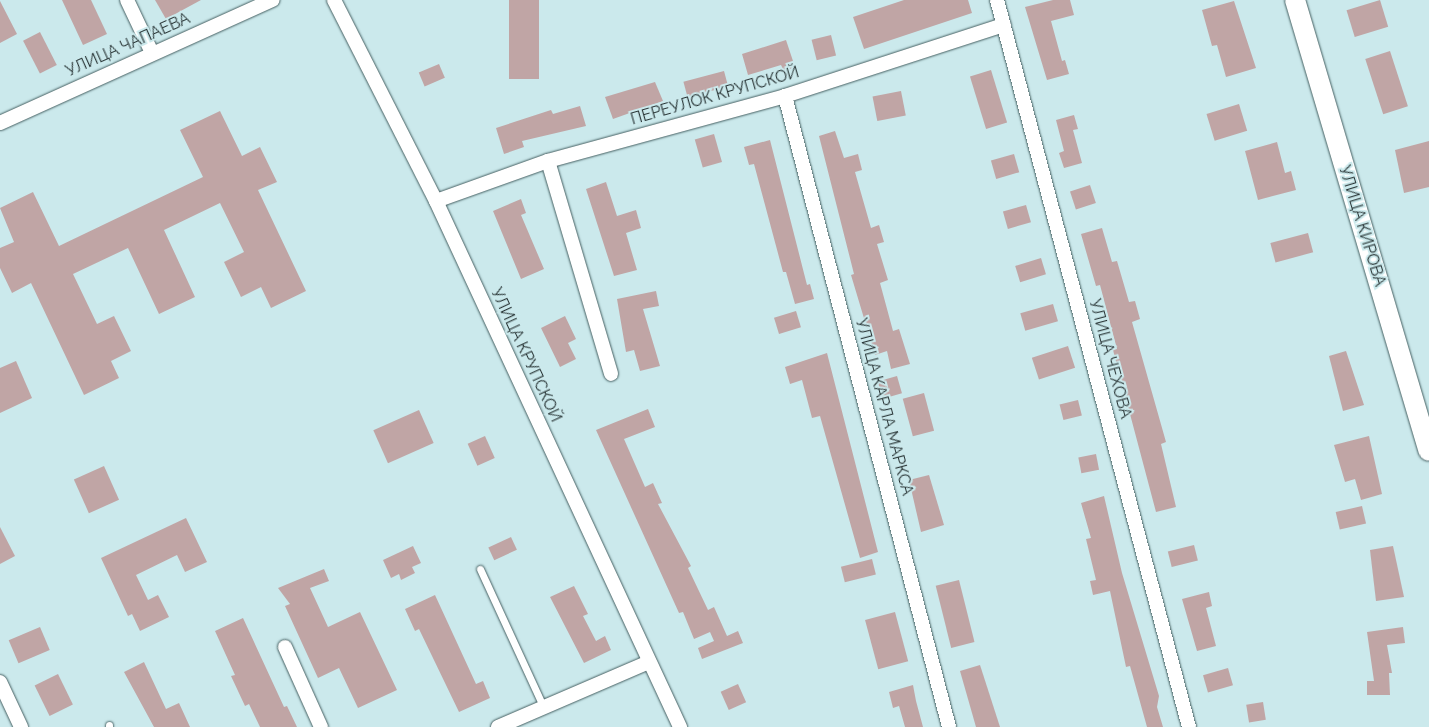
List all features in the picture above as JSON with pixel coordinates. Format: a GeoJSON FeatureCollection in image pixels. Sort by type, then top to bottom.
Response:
{"type":"FeatureCollection","features":[{"type":"Feature","properties":{"kind":"main road","name":"УЛИЦА КИРОВА"},"geometry":{"type":"LineString","coordinates":[[1295,0],[1429,451]]}},
{"type":"Feature","properties":{"kind":"street"},"geometry":{"type":"LineString","coordinates":[[127,0],[152,53]]}},
{"type":"Feature","properties":{"kind":"street","name":"УЛИЦА ЧАПАЕВА"},"geometry":{"type":"LineString","coordinates":[[0,123],[272,0]]}},
{"type":"Feature","properties":{"kind":"street","name":"УЛИЦА КРУПСКОЙ"},"geometry":{"type":"LineString","coordinates":[[334,0],[436,201],[680,727]]}},
{"type":"Feature","properties":{"kind":"street","name":"УЛИЦА ЧЕХОВА"},"geometry":{"type":"LineString","coordinates":[[997,0],[1189,727]]}},
{"type":"Feature","properties":{"kind":"street","name":"ПЕРЕУЛОК КРУПСКОЙ"},"geometry":{"type":"LineString","coordinates":[[436,201],[548,161],[785,96],[1004,25]]}},
{"type":"Feature","properties":{"kind":"street","name":"УЛИЦА КАРЛА МАРКСА"},"geometry":{"type":"LineString","coordinates":[[785,96],[949,727]]}},
{"type":"Feature","properties":{"kind":"street"},"geometry":{"type":"LineString","coordinates":[[548,161],[612,374]]}},
{"type":"Feature","properties":{"kind":"street"},"geometry":{"type":"LineString","coordinates":[[285,647],[322,727]]}},
{"type":"Feature","properties":{"kind":"street"},"geometry":{"type":"LineString","coordinates":[[501,726],[649,662]]}},
{"type":"Feature","properties":{"kind":"street"},"geometry":{"type":"LineString","coordinates":[[0,682],[21,727]]}},
{"type":"Feature","properties":{"kind":"lane"},"geometry":{"type":"LineString","coordinates":[[480,570],[544,708]]}},
{"type":"Feature","properties":{"kind":"building"},"geometry":{"type":"Polygon","coordinates":[[[62,0],[91,0],[107,34],[83,45],[62,0]]]}},
{"type":"Feature","properties":{"kind":"building"},"geometry":{"type":"Polygon","coordinates":[[[155,0],[201,0],[166,19],[155,0]]]}},
{"type":"Feature","properties":{"kind":"building"},"geometry":{"type":"Polygon","coordinates":[[[509,0],[539,0],[539,79],[509,79],[509,0]]]}},
{"type":"Feature","properties":{"kind":"building"},"geometry":{"type":"Polygon","coordinates":[[[904,0],[968,0],[972,13],[864,49],[853,17],[904,0]]]}},
{"type":"Feature","properties":{"kind":"building"},"geometry":{"type":"Polygon","coordinates":[[[1053,0],[1070,0],[1074,15],[1051,21],[1062,61],[1065,60],[1069,74],[1047,80],[1025,7],[1053,0]]]}},
{"type":"Feature","properties":{"kind":"building"},"geometry":{"type":"Polygon","coordinates":[[[1380,0],[1388,27],[1355,37],[1347,10],[1380,0]]]}},
{"type":"Feature","properties":{"kind":"building"},"geometry":{"type":"Polygon","coordinates":[[[0,1],[17,34],[0,43],[0,1]]]}},
{"type":"Feature","properties":{"kind":"building"},"geometry":{"type":"Polygon","coordinates":[[[1234,1],[1256,68],[1226,77],[1217,45],[1212,46],[1202,10],[1234,1]]]}},
{"type":"Feature","properties":{"kind":"building"},"geometry":{"type":"Polygon","coordinates":[[[40,32],[57,65],[40,74],[23,41],[40,32]]]}},
{"type":"Feature","properties":{"kind":"building"},"geometry":{"type":"Polygon","coordinates":[[[831,35],[836,55],[817,60],[812,40],[831,35]]]}},
{"type":"Feature","properties":{"kind":"building"},"geometry":{"type":"Polygon","coordinates":[[[786,40],[795,67],[784,71],[781,65],[748,75],[742,54],[786,40]]]}},
{"type":"Feature","properties":{"kind":"building"},"geometry":{"type":"Polygon","coordinates":[[[1390,51],[1408,106],[1383,114],[1365,59],[1390,51]]]}},
{"type":"Feature","properties":{"kind":"building"},"geometry":{"type":"Polygon","coordinates":[[[439,64],[445,78],[425,86],[419,73],[439,64]]]}},
{"type":"Feature","properties":{"kind":"building"},"geometry":{"type":"Polygon","coordinates":[[[991,70],[1007,123],[986,129],[970,76],[991,70]]]}},
{"type":"Feature","properties":{"kind":"building"},"geometry":{"type":"Polygon","coordinates":[[[724,71],[728,86],[688,97],[683,82],[724,71]]]}},
{"type":"Feature","properties":{"kind":"building"},"geometry":{"type":"Polygon","coordinates":[[[655,82],[663,101],[613,119],[605,97],[655,82]]]}},
{"type":"Feature","properties":{"kind":"building"},"geometry":{"type":"Polygon","coordinates":[[[901,91],[906,116],[877,121],[873,97],[901,91]]]}},
{"type":"Feature","properties":{"kind":"building"},"geometry":{"type":"Polygon","coordinates":[[[1239,104],[1247,131],[1215,141],[1206,114],[1239,104]]]}},
{"type":"Feature","properties":{"kind":"building"},"geometry":{"type":"Polygon","coordinates":[[[580,106],[586,126],[522,141],[524,147],[504,154],[496,128],[551,110],[553,114],[580,106]]]}},
{"type":"Feature","properties":{"kind":"building"},"geometry":{"type":"Polygon","coordinates":[[[220,111],[242,156],[260,147],[277,182],[258,190],[306,291],[271,308],[261,287],[241,297],[224,262],[244,252],[220,203],[164,230],[195,297],[159,314],[128,248],[73,274],[97,324],[114,316],[131,351],[111,361],[119,378],[84,395],[31,283],[12,293],[0,268],[0,248],[14,242],[0,208],[33,192],[59,246],[203,177],[180,130],[220,111]]]}},
{"type":"Feature","properties":{"kind":"building"},"geometry":{"type":"Polygon","coordinates":[[[1074,115],[1078,129],[1073,130],[1082,163],[1064,168],[1059,153],[1064,151],[1056,120],[1074,115]]]}},
{"type":"Feature","properties":{"kind":"building"},"geometry":{"type":"Polygon","coordinates":[[[835,131],[844,158],[858,154],[862,170],[855,172],[871,228],[879,225],[884,242],[877,244],[888,280],[880,283],[893,331],[899,329],[910,364],[891,369],[887,351],[875,355],[851,275],[854,274],[819,136],[835,131]]]}},
{"type":"Feature","properties":{"kind":"building"},"geometry":{"type":"Polygon","coordinates":[[[714,134],[722,162],[703,167],[695,140],[714,134]]]}},
{"type":"Feature","properties":{"kind":"building"},"geometry":{"type":"Polygon","coordinates":[[[770,140],[807,285],[810,284],[814,299],[795,304],[786,272],[783,272],[754,164],[749,165],[744,147],[770,140]]]}},
{"type":"Feature","properties":{"kind":"building"},"geometry":{"type":"Polygon","coordinates":[[[1429,141],[1429,187],[1404,193],[1395,150],[1429,141]]]}},
{"type":"Feature","properties":{"kind":"building"},"geometry":{"type":"Polygon","coordinates":[[[1277,142],[1285,173],[1291,171],[1296,190],[1258,200],[1245,151],[1277,142]]]}},
{"type":"Feature","properties":{"kind":"building"},"geometry":{"type":"Polygon","coordinates":[[[1014,154],[1019,172],[996,179],[991,161],[1014,154]]]}},
{"type":"Feature","properties":{"kind":"building"},"geometry":{"type":"Polygon","coordinates":[[[606,182],[617,216],[636,210],[641,228],[626,233],[637,270],[614,276],[586,189],[606,182]]]}},
{"type":"Feature","properties":{"kind":"building"},"geometry":{"type":"Polygon","coordinates":[[[1090,185],[1096,203],[1076,210],[1070,191],[1090,185]]]}},
{"type":"Feature","properties":{"kind":"building"},"geometry":{"type":"Polygon","coordinates":[[[521,199],[526,213],[521,215],[544,269],[521,279],[493,211],[521,199]]]}},
{"type":"Feature","properties":{"kind":"building"},"geometry":{"type":"Polygon","coordinates":[[[1026,205],[1031,222],[1008,229],[1003,212],[1026,205]]]}},
{"type":"Feature","properties":{"kind":"building"},"geometry":{"type":"Polygon","coordinates":[[[1102,228],[1112,262],[1117,261],[1129,302],[1135,301],[1140,319],[1132,322],[1166,442],[1161,444],[1176,507],[1156,512],[1113,350],[1117,349],[1100,285],[1096,286],[1081,234],[1102,228]]]}},
{"type":"Feature","properties":{"kind":"building"},"geometry":{"type":"Polygon","coordinates":[[[1308,233],[1313,252],[1276,262],[1270,243],[1308,233]]]}},
{"type":"Feature","properties":{"kind":"building"},"geometry":{"type":"Polygon","coordinates":[[[1041,258],[1046,274],[1020,282],[1015,266],[1041,258]]]}},
{"type":"Feature","properties":{"kind":"building"},"geometry":{"type":"Polygon","coordinates":[[[656,291],[659,306],[643,309],[660,366],[640,371],[634,350],[626,352],[617,299],[656,291]]]}},
{"type":"Feature","properties":{"kind":"building"},"geometry":{"type":"Polygon","coordinates":[[[1053,304],[1058,321],[1025,331],[1020,313],[1053,304]]]}},
{"type":"Feature","properties":{"kind":"building"},"geometry":{"type":"Polygon","coordinates":[[[796,311],[801,327],[779,334],[774,318],[796,311]]]}},
{"type":"Feature","properties":{"kind":"building"},"geometry":{"type":"Polygon","coordinates":[[[565,316],[576,339],[568,343],[576,359],[560,367],[541,328],[565,316]]]}},
{"type":"Feature","properties":{"kind":"building"},"geometry":{"type":"Polygon","coordinates":[[[1068,346],[1075,368],[1039,380],[1032,358],[1068,346]]]}},
{"type":"Feature","properties":{"kind":"building"},"geometry":{"type":"Polygon","coordinates":[[[1346,351],[1364,405],[1343,411],[1329,356],[1346,351]]]}},
{"type":"Feature","properties":{"kind":"building"},"geometry":{"type":"Polygon","coordinates":[[[827,353],[878,552],[860,558],[820,416],[812,418],[802,380],[790,384],[785,367],[827,353]]]}},
{"type":"Feature","properties":{"kind":"building"},"geometry":{"type":"Polygon","coordinates":[[[16,361],[32,398],[0,413],[0,368],[16,361]]]}},
{"type":"Feature","properties":{"kind":"building"},"geometry":{"type":"Polygon","coordinates":[[[897,376],[902,393],[883,399],[878,382],[897,376]]]}},
{"type":"Feature","properties":{"kind":"building"},"geometry":{"type":"Polygon","coordinates":[[[924,393],[934,431],[913,436],[903,399],[924,393]]]}},
{"type":"Feature","properties":{"kind":"building"},"geometry":{"type":"Polygon","coordinates":[[[1078,400],[1082,416],[1063,420],[1060,405],[1078,400]]]}},
{"type":"Feature","properties":{"kind":"building"},"geometry":{"type":"Polygon","coordinates":[[[648,409],[655,427],[624,439],[645,487],[653,483],[662,503],[658,504],[691,566],[688,568],[708,610],[714,607],[727,636],[738,631],[743,643],[702,659],[698,648],[714,641],[710,632],[694,639],[683,612],[679,613],[596,430],[648,409]]]}},
{"type":"Feature","properties":{"kind":"building"},"geometry":{"type":"Polygon","coordinates":[[[419,410],[434,443],[388,463],[373,430],[419,410]]]}},
{"type":"Feature","properties":{"kind":"building"},"geometry":{"type":"Polygon","coordinates":[[[485,436],[495,458],[477,466],[468,444],[485,436]]]}},
{"type":"Feature","properties":{"kind":"building"},"geometry":{"type":"Polygon","coordinates":[[[1369,436],[1382,494],[1361,500],[1355,479],[1345,482],[1334,445],[1369,436]]]}},
{"type":"Feature","properties":{"kind":"building"},"geometry":{"type":"Polygon","coordinates":[[[1096,454],[1099,470],[1081,473],[1078,457],[1096,454]]]}},
{"type":"Feature","properties":{"kind":"building"},"geometry":{"type":"Polygon","coordinates":[[[104,466],[119,500],[89,513],[74,479],[104,466]]]}},
{"type":"Feature","properties":{"kind":"building"},"geometry":{"type":"Polygon","coordinates":[[[929,475],[944,525],[921,532],[909,480],[929,475]]]}},
{"type":"Feature","properties":{"kind":"building"},"geometry":{"type":"Polygon","coordinates":[[[1104,496],[1122,573],[1159,696],[1157,707],[1163,727],[1147,727],[1130,666],[1126,667],[1110,591],[1093,595],[1090,581],[1096,580],[1086,539],[1091,538],[1081,503],[1104,496]]]}},
{"type":"Feature","properties":{"kind":"building"},"geometry":{"type":"Polygon","coordinates":[[[1362,506],[1366,524],[1340,530],[1336,512],[1362,506]]]}},
{"type":"Feature","properties":{"kind":"building"},"geometry":{"type":"Polygon","coordinates":[[[186,518],[207,562],[185,572],[177,555],[136,575],[148,600],[158,595],[169,617],[140,631],[132,614],[128,616],[101,558],[186,518]]]}},
{"type":"Feature","properties":{"kind":"building"},"geometry":{"type":"Polygon","coordinates":[[[0,527],[15,556],[0,564],[0,527]]]}},
{"type":"Feature","properties":{"kind":"building"},"geometry":{"type":"Polygon","coordinates":[[[511,537],[517,550],[494,560],[488,548],[511,537]]]}},
{"type":"Feature","properties":{"kind":"building"},"geometry":{"type":"Polygon","coordinates":[[[1194,545],[1198,561],[1172,567],[1168,552],[1194,545]]]}},
{"type":"Feature","properties":{"kind":"building"},"geometry":{"type":"Polygon","coordinates":[[[413,546],[421,563],[412,567],[415,573],[401,580],[399,574],[391,578],[383,560],[413,546]]]}},
{"type":"Feature","properties":{"kind":"building"},"geometry":{"type":"Polygon","coordinates":[[[1393,546],[1404,597],[1376,601],[1370,550],[1393,546]]]}},
{"type":"Feature","properties":{"kind":"building"},"geometry":{"type":"Polygon","coordinates":[[[872,559],[876,575],[845,582],[841,567],[872,559]]]}},
{"type":"Feature","properties":{"kind":"building"},"geometry":{"type":"Polygon","coordinates":[[[324,569],[329,581],[310,588],[328,627],[360,612],[397,690],[358,708],[339,668],[318,678],[285,606],[290,604],[278,588],[324,569]]]}},
{"type":"Feature","properties":{"kind":"building"},"geometry":{"type":"Polygon","coordinates":[[[959,580],[974,642],[951,648],[936,586],[959,580]]]}},
{"type":"Feature","properties":{"kind":"building"},"geometry":{"type":"Polygon","coordinates":[[[574,586],[588,614],[583,616],[596,641],[605,636],[611,650],[584,663],[550,597],[574,586]]]}},
{"type":"Feature","properties":{"kind":"building"},"geometry":{"type":"Polygon","coordinates":[[[1209,592],[1212,606],[1206,608],[1216,646],[1197,651],[1182,599],[1209,592]]]}},
{"type":"Feature","properties":{"kind":"building"},"geometry":{"type":"Polygon","coordinates":[[[435,595],[476,684],[483,681],[490,698],[459,712],[419,629],[415,631],[405,609],[435,595]]]}},
{"type":"Feature","properties":{"kind":"building"},"geometry":{"type":"Polygon","coordinates":[[[895,612],[908,661],[878,669],[865,620],[895,612]]]}},
{"type":"Feature","properties":{"kind":"building"},"geometry":{"type":"Polygon","coordinates":[[[243,618],[284,707],[287,706],[297,727],[260,727],[249,704],[245,706],[231,676],[235,675],[215,631],[243,618]]]}},
{"type":"Feature","properties":{"kind":"building"},"geometry":{"type":"Polygon","coordinates":[[[40,627],[50,650],[18,663],[9,640],[40,627]]]}},
{"type":"Feature","properties":{"kind":"building"},"geometry":{"type":"Polygon","coordinates":[[[1403,627],[1405,643],[1387,645],[1392,673],[1389,673],[1390,695],[1367,695],[1367,681],[1374,681],[1367,632],[1403,627]]]}},
{"type":"Feature","properties":{"kind":"building"},"geometry":{"type":"Polygon","coordinates":[[[144,662],[166,709],[179,703],[190,727],[154,727],[124,672],[144,662]]]}},
{"type":"Feature","properties":{"kind":"building"},"geometry":{"type":"Polygon","coordinates":[[[980,665],[1000,727],[976,727],[960,671],[980,665]]]}},
{"type":"Feature","properties":{"kind":"building"},"geometry":{"type":"Polygon","coordinates":[[[1228,668],[1233,685],[1208,692],[1203,675],[1228,668]]]}},
{"type":"Feature","properties":{"kind":"building"},"geometry":{"type":"Polygon","coordinates":[[[58,674],[73,705],[50,716],[35,685],[58,674]]]}},
{"type":"Feature","properties":{"kind":"building"},"geometry":{"type":"Polygon","coordinates":[[[738,684],[746,702],[729,710],[721,692],[738,684]]]}},
{"type":"Feature","properties":{"kind":"building"},"geometry":{"type":"Polygon","coordinates":[[[913,685],[923,727],[905,727],[899,706],[893,708],[889,692],[913,685]]]}},
{"type":"Feature","properties":{"kind":"building"},"geometry":{"type":"Polygon","coordinates":[[[1263,702],[1266,720],[1249,722],[1246,705],[1263,702]]]}}]}
